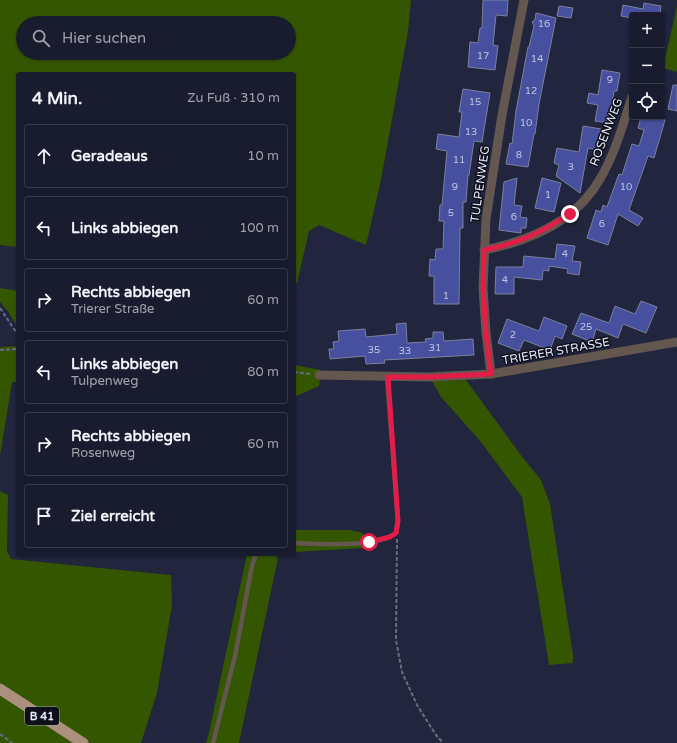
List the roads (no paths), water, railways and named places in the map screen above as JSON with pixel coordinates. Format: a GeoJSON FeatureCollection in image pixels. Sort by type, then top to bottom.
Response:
{"type":"FeatureCollection","features":[{"type":"Feature","properties":{"kind":"highway","name":"B 41"},"geometry":{"type":"LineString","coordinates":[[0,689],[83,743]]}},
{"type":"Feature","properties":{"kind":"street","name":"TULPENWEG"},"geometry":{"type":"LineString","coordinates":[[491,374],[483,288],[486,219],[501,122],[524,0]]}},
{"type":"Feature","properties":{"kind":"street","name":"ROSENWEG"},"geometry":{"type":"LineString","coordinates":[[484,250],[526,239],[550,228],[570,214],[582,203],[600,180],[629,105]]}},
{"type":"Feature","properties":{"kind":"street","name":"TRIERER STRASSE"},"geometry":{"type":"LineString","coordinates":[[319,375],[429,377],[491,374],[677,342]]}},
{"type":"Feature","properties":{"kind":"lane"},"geometry":{"type":"LineString","coordinates":[[296,543],[320,544],[369,542],[390,537],[396,533],[398,521],[388,377]]}},
{"type":"Feature","properties":{"kind":"lane"},"geometry":{"type":"LineString","coordinates":[[213,743],[235,656],[252,566],[255,556]]}}]}
